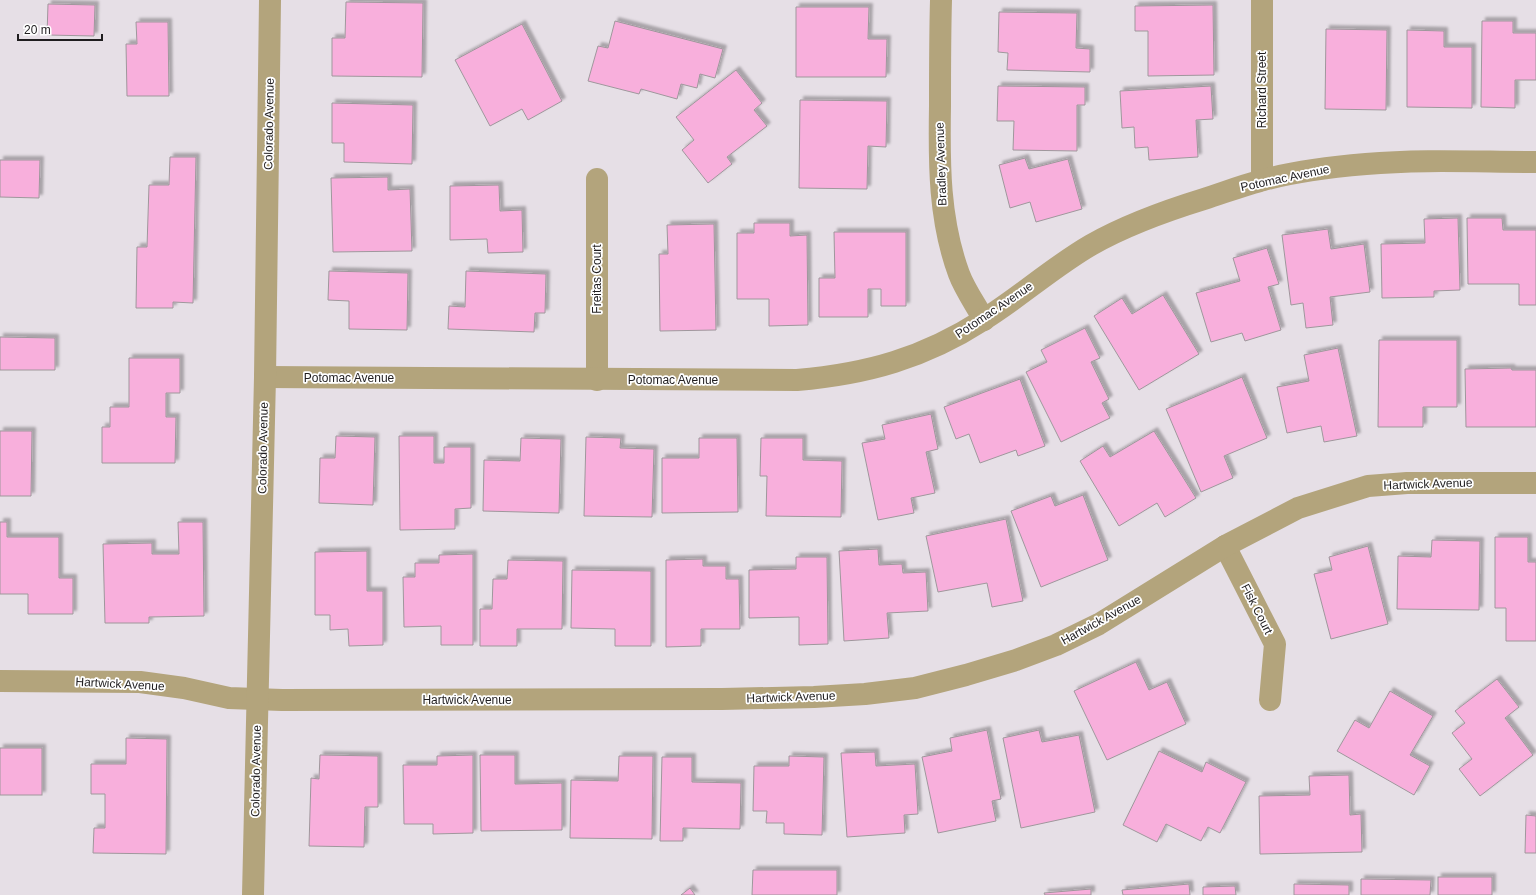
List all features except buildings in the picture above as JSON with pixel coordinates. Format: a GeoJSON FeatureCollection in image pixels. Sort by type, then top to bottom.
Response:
{"type":"FeatureCollection","features":[{"type":"Feature","properties":{"kind":"street","name":"Colorado Avenue"},"geometry":{"type":"LineString","coordinates":[[253,895],[265,377],[270,0]]}},
{"type":"Feature","properties":{"kind":"street","name":"Bradley Avenue"},"geometry":{"type":"LineString","coordinates":[[941,0],[939,151],[940,184],[944,216],[950,248],[960,276],[984,320]]}},
{"type":"Feature","properties":{"kind":"street","name":"Richard Street"},"geometry":{"type":"LineString","coordinates":[[1262,0],[1262,180]]}},
{"type":"Feature","properties":{"kind":"street","name":"Potomac Avenue"},"geometry":{"type":"LineString","coordinates":[[265,377],[596,380],[797,380],[834,377],[865,371],[916,355],[946,342],[984,320],[1034,283],[1090,245],[1156,214],[1262,180],[1320,169],[1368,164],[1429,162],[1536,162]]}},
{"type":"Feature","properties":{"kind":"street","name":"Freitas Court"},"geometry":{"type":"LineString","coordinates":[[596,178],[596,380]]}},
{"type":"Feature","properties":{"kind":"street","name":"Hartwick Avenue"},"geometry":{"type":"LineString","coordinates":[[0,681],[140,682],[184,688],[229,698],[257,700],[730,699],[865,694],[915,688],[1016,660],[1056,645],[1099,624],[1225,546],[1298,508],[1368,486],[1407,483],[1536,483]]}},
{"type":"Feature","properties":{"kind":"street","name":"Fisk Court"},"geometry":{"type":"LineString","coordinates":[[1225,546],[1275,644],[1270,700]]}}]}
